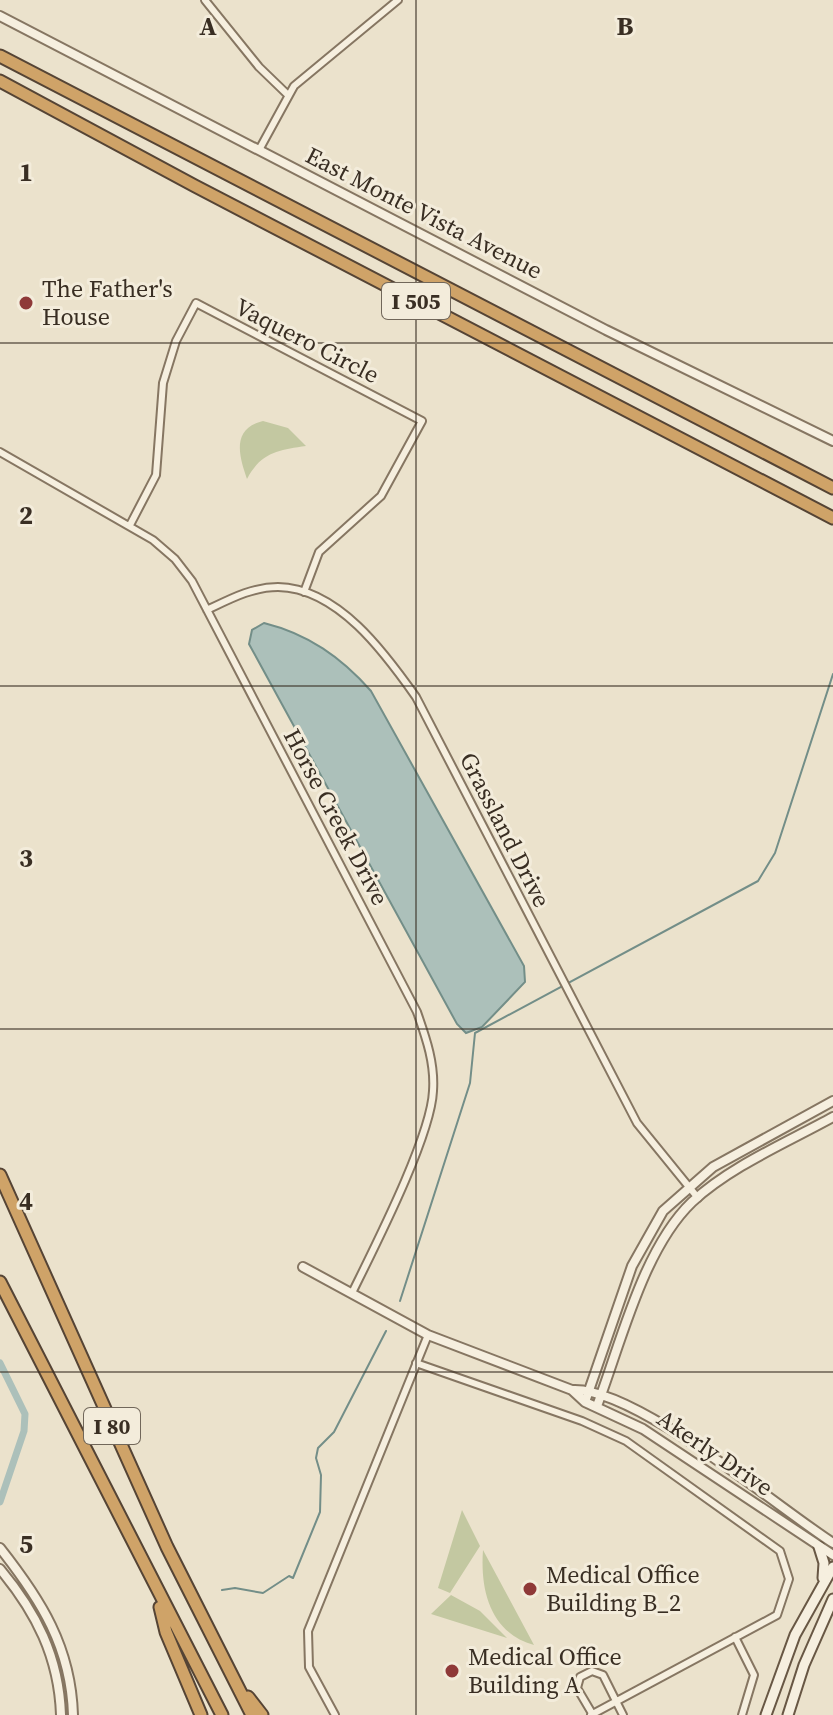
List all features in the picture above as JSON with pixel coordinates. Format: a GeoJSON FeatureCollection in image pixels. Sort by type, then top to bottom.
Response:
{"type":"FeatureCollection","features":[{"type":"Feature","properties":{"kind":"highway","name":"I 505"},"geometry":{"type":"LineString","coordinates":[[0,56],[833,488]]}},
{"type":"Feature","properties":{"kind":"highway","name":"I 505"},"geometry":{"type":"LineString","coordinates":[[0,81],[208,194],[833,518]]}},
{"type":"Feature","properties":{"kind":"highway","name":"I 80"},"geometry":{"type":"LineString","coordinates":[[0,1175],[167,1547],[252,1715]]}},
{"type":"Feature","properties":{"kind":"highway","name":"I 80"},"geometry":{"type":"LineString","coordinates":[[0,1282],[222,1715]]}},
{"type":"Feature","properties":{"kind":"highway"},"geometry":{"type":"LineString","coordinates":[[157,1591],[166,1632],[201,1715]]}},
{"type":"Feature","properties":{"kind":"highway"},"geometry":{"type":"LineString","coordinates":[[230,1674],[262,1715]]}},
{"type":"Feature","properties":{"kind":"main road"},"geometry":{"type":"LineString","coordinates":[[819,1547],[824,1582]]}},
{"type":"Feature","properties":{"kind":"main road"},"geometry":{"type":"LineString","coordinates":[[766,1715],[787,1655],[833,1567]]}},
{"type":"Feature","properties":{"kind":"main road"},"geometry":{"type":"LineString","coordinates":[[788,1715],[804,1665],[833,1599]]}},
{"type":"Feature","properties":{"kind":"street"},"geometry":{"type":"LineString","coordinates":[[205,0],[259,67],[288,95]]}},
{"type":"Feature","properties":{"kind":"street"},"geometry":{"type":"LineString","coordinates":[[259,150],[288,95],[322,61],[398,0]]}},
{"type":"Feature","properties":{"kind":"street","name":"East Monte Vista Avenue"},"geometry":{"type":"LineString","coordinates":[[0,16],[606,330],[833,441]]}},
{"type":"Feature","properties":{"kind":"street","name":"Vaquero Circle"},"geometry":{"type":"LineString","coordinates":[[130,525],[156,475],[163,383],[176,341],[196,303],[422,421],[381,496],[319,552],[304,592]]}},
{"type":"Feature","properties":{"kind":"street","name":"Horse Creek Drive"},"geometry":{"type":"LineString","coordinates":[[0,452],[130,525],[175,559],[207,610],[417,1012],[431,1051],[433,1092],[421,1138],[352,1293]]}},
{"type":"Feature","properties":{"kind":"street","name":"Grassland Drive"},"geometry":{"type":"LineString","coordinates":[[207,610],[244,592],[279,587],[304,592],[338,609],[392,664],[416,697],[637,1123],[698,1198]]}},
{"type":"Feature","properties":{"kind":"street"},"geometry":{"type":"LineString","coordinates":[[585,1402],[632,1266],[663,1211],[688,1185],[713,1167],[833,1101]]}},
{"type":"Feature","properties":{"kind":"street"},"geometry":{"type":"LineString","coordinates":[[597,1406],[663,1239],[715,1183],[833,1117]]}},
{"type":"Feature","properties":{"kind":"street","name":"Akerly Drive"},"geometry":{"type":"LineString","coordinates":[[303,1267],[428,1335],[572,1390],[585,1402],[643,1429],[833,1555]]}},
{"type":"Feature","properties":{"kind":"street"},"geometry":{"type":"LineString","coordinates":[[335,1715],[309,1667],[308,1631],[428,1335]]}},
{"type":"Feature","properties":{"kind":"street"},"geometry":{"type":"LineString","coordinates":[[416,1363],[582,1421],[626,1441],[772,1542],[787,1567],[787,1594],[777,1615],[735,1637],[616,1702],[593,1715],[577,1688],[580,1677],[592,1671],[603,1675],[616,1702],[623,1715]]}},
{"type":"Feature","properties":{"kind":"street","name":"Akerly Drive"},"geometry":{"type":"LineString","coordinates":[[572,1390],[589,1389],[658,1423],[833,1543]]}},
{"type":"Feature","properties":{"kind":"street"},"geometry":{"type":"LineString","coordinates":[[0,1548],[33,1588],[58,1636],[71,1682],[73,1715]]}},
{"type":"Feature","properties":{"kind":"street"},"geometry":{"type":"LineString","coordinates":[[0,1569],[34,1615],[47,1643],[59,1689],[61,1715]]}},
{"type":"Feature","properties":{"kind":"street"},"geometry":{"type":"LineString","coordinates":[[735,1637],[754,1675],[742,1715]]}},
{"type":"Feature","properties":{"kind":"green space"},"geometry":{"type":"Polygon","coordinates":[[[263,421],[288,428],[306,446],[272,454],[258,463],[247,479],[240,444],[246,430],[263,421]]]}},
{"type":"Feature","properties":{"kind":"green space"},"geometry":{"type":"Polygon","coordinates":[[[462,1510],[480,1546],[450,1593],[438,1588],[462,1510]]]}},
{"type":"Feature","properties":{"kind":"green space"},"geometry":{"type":"Polygon","coordinates":[[[483,1550],[534,1645],[507,1631],[491,1609],[484,1581],[483,1550]]]}},
{"type":"Feature","properties":{"kind":"green space"},"geometry":{"type":"Polygon","coordinates":[[[451,1595],[480,1611],[507,1638],[431,1614],[451,1595]]]}},
{"type":"Feature","properties":{"kind":"water"},"geometry":{"type":"Polygon","coordinates":[[[264,623],[295,633],[323,648],[371,691],[524,966],[525,982],[482,1027],[466,1033],[457,1024],[249,644],[252,630],[264,623]]]}},
{"type":"Feature","properties":{"kind":"waterway"},"geometry":{"type":"LineString","coordinates":[[400,1301],[470,1083],[475,1033],[758,881],[775,853],[833,674]]}},
{"type":"Feature","properties":{"kind":"waterway"},"geometry":{"type":"LineString","coordinates":[[222,1590],[235,1588],[263,1593],[289,1576],[293,1578],[320,1512],[318,1448],[334,1432],[386,1331]]}},
{"type":"Feature","properties":{"kind":"waterway"},"geometry":{"type":"LineString","coordinates":[[0,1363],[25,1414],[24,1431],[0,1502]]}},
{"type":"Feature","properties":{"kind":"place","name":"The Father's House"},"geometry":{"type":"Point","coordinates":[26,303]}},
{"type":"Feature","properties":{"kind":"place","name":"Medical Office Building B_2"},"geometry":{"type":"Point","coordinates":[530,1589]}},
{"type":"Feature","properties":{"kind":"place","name":"Medical Office Building A"},"geometry":{"type":"Point","coordinates":[452,1671]}}]}
